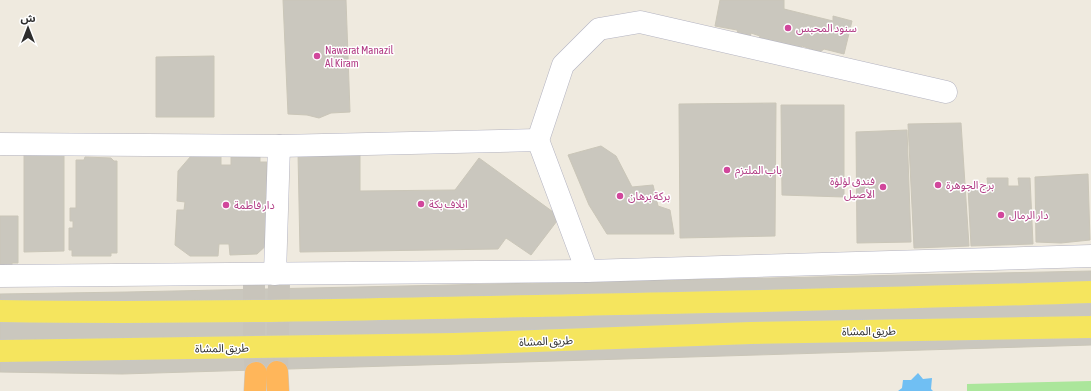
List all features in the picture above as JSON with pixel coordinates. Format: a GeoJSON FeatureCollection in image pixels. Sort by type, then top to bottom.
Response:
{"type":"FeatureCollection","features":[{"type":"Feature","properties":{"kind":"main road"},"geometry":{"type":"LineString","coordinates":[[0,311],[88,312],[440,308],[1091,292]]}},
{"type":"Feature","properties":{"kind":"main road","name":"طريق المشاة"},"geometry":{"type":"LineString","coordinates":[[0,351],[455,344],[751,333],[1091,328]]}},
{"type":"Feature","properties":{"kind":"street"},"geometry":{"type":"LineString","coordinates":[[587,271],[538,140],[563,65],[599,29],[640,22],[946,92]]}},
{"type":"Feature","properties":{"kind":"street"},"geometry":{"type":"LineString","coordinates":[[0,144],[279,146],[538,140]]}},
{"type":"Feature","properties":{"kind":"street"},"geometry":{"type":"LineString","coordinates":[[269,278],[279,146]]}},
{"type":"Feature","properties":{"kind":"street"},"geometry":{"type":"LineString","coordinates":[[0,276],[269,278],[587,271],[1091,256]]}},
{"type":"Feature","properties":{"kind":"green space"},"geometry":{"type":"Polygon","coordinates":[[[1091,381],[1091,391],[967,391],[967,384],[1091,381]]]}},
{"type":"Feature","properties":{"kind":"water"},"geometry":{"type":"Polygon","coordinates":[[[918,373],[923,379],[932,378],[931,389],[933,391],[898,391],[902,388],[903,380],[911,380],[918,373]]]}},
{"type":"Feature","properties":{"kind":"building","name":"Nawarat Manazil Al Kiram"},"geometry":{"type":"Polygon","coordinates":[[[283,0],[346,0],[350,112],[331,113],[319,118],[307,115],[288,114],[283,0]]]}},
{"type":"Feature","properties":{"kind":"building","name":"سنود المحبس"},"geometry":{"type":"Polygon","coordinates":[[[720,0],[784,0],[784,9],[833,21],[833,16],[852,21],[844,54],[824,49],[820,52],[802,46],[799,49],[759,40],[760,36],[751,33],[750,37],[739,35],[737,30],[715,26],[720,0]]]}},
{"type":"Feature","properties":{"kind":"building"},"geometry":{"type":"Polygon","coordinates":[[[214,56],[214,117],[156,117],[156,57],[214,56]]]}},
{"type":"Feature","properties":{"kind":"building","name":"باب الملتزم"},"geometry":{"type":"Polygon","coordinates":[[[776,103],[775,236],[680,238],[679,104],[776,103]]]}},
{"type":"Feature","properties":{"kind":"building"},"geometry":{"type":"Polygon","coordinates":[[[781,105],[844,105],[844,197],[782,195],[781,105]]]}},
{"type":"Feature","properties":{"kind":"building","name":"برج الجوهرة"},"geometry":{"type":"Polygon","coordinates":[[[961,123],[969,246],[914,248],[908,124],[961,123]]]}},
{"type":"Feature","properties":{"kind":"building","name":"فندق لؤلؤة الأصيل"},"geometry":{"type":"Polygon","coordinates":[[[907,130],[911,242],[857,243],[856,132],[907,130]]]}},
{"type":"Feature","properties":{"kind":"building","name":"بركة برهان"},"geometry":{"type":"Polygon","coordinates":[[[601,146],[616,156],[632,187],[653,185],[658,206],[670,210],[674,234],[607,234],[589,205],[568,155],[601,146]]]}},
{"type":"Feature","properties":{"kind":"building","name":"ايلاف بكة"},"geometry":{"type":"Polygon","coordinates":[[[360,152],[360,191],[455,190],[479,158],[560,217],[531,255],[506,238],[498,249],[300,252],[298,153],[360,152]]]}},
{"type":"Feature","properties":{"kind":"building"},"geometry":{"type":"Polygon","coordinates":[[[64,153],[64,251],[24,252],[24,154],[64,153]]]}},
{"type":"Feature","properties":{"kind":"building","name":"دار فاطمة"},"geometry":{"type":"Polygon","coordinates":[[[191,156],[221,156],[221,165],[231,165],[231,157],[260,156],[260,162],[267,162],[268,209],[271,241],[257,254],[230,255],[229,244],[219,244],[218,256],[190,256],[175,245],[177,210],[184,210],[185,202],[177,201],[178,171],[191,156]]]}},
{"type":"Feature","properties":{"kind":"building"},"geometry":{"type":"Polygon","coordinates":[[[85,157],[111,158],[114,161],[117,161],[117,253],[111,253],[111,256],[72,256],[72,250],[69,250],[69,228],[73,228],[73,221],[70,221],[70,208],[76,208],[76,160],[84,160],[85,157]]]}},
{"type":"Feature","properties":{"kind":"building"},"geometry":{"type":"Polygon","coordinates":[[[1088,174],[1090,240],[1061,243],[1036,242],[1035,177],[1088,174]]]}},
{"type":"Feature","properties":{"kind":"building","name":"دار الرمال"},"geometry":{"type":"Polygon","coordinates":[[[987,178],[1008,178],[1008,186],[1019,186],[1018,178],[1030,178],[1033,244],[971,246],[968,187],[988,186],[987,178]]]}},
{"type":"Feature","properties":{"kind":"building"},"geometry":{"type":"Polygon","coordinates":[[[0,216],[18,216],[18,263],[12,263],[12,268],[0,268],[0,216]]]}},
{"type":"Feature","properties":{"kind":"building"},"geometry":{"type":"Polygon","coordinates":[[[1091,271],[1091,345],[122,374],[0,372],[0,294],[1091,271]]]}},
{"type":"Feature","properties":{"kind":"tunnel"},"geometry":{"type":"LineString","coordinates":[[254,284],[254,347],[256,373]]}},
{"type":"Feature","properties":{"kind":"tunnel"},"geometry":{"type":"LineString","coordinates":[[277,372],[279,284]]}},
{"type":"Feature","properties":{"kind":"place","name":"سنود المحبس"},"geometry":{"type":"Point","coordinates":[788,28]}},
{"type":"Feature","properties":{"kind":"place","name":"Nawarat Manazil Al Kiram"},"geometry":{"type":"Point","coordinates":[317,56]}},
{"type":"Feature","properties":{"kind":"place","name":"باب الملتزم"},"geometry":{"type":"Point","coordinates":[727,170]}},
{"type":"Feature","properties":{"kind":"place","name":"برج الجوهرة"},"geometry":{"type":"Point","coordinates":[938,185]}},
{"type":"Feature","properties":{"kind":"place","name":"فندق لؤلؤة الأصيل"},"geometry":{"type":"Point","coordinates":[883,187]}},
{"type":"Feature","properties":{"kind":"place","name":"بركة برهان"},"geometry":{"type":"Point","coordinates":[620,196]}},
{"type":"Feature","properties":{"kind":"place","name":"ايلاف بكة"},"geometry":{"type":"Point","coordinates":[421,204]}},
{"type":"Feature","properties":{"kind":"place","name":"دار فاطمة"},"geometry":{"type":"Point","coordinates":[226,205]}},
{"type":"Feature","properties":{"kind":"place","name":"دار الرمال"},"geometry":{"type":"Point","coordinates":[1001,215]}}]}
